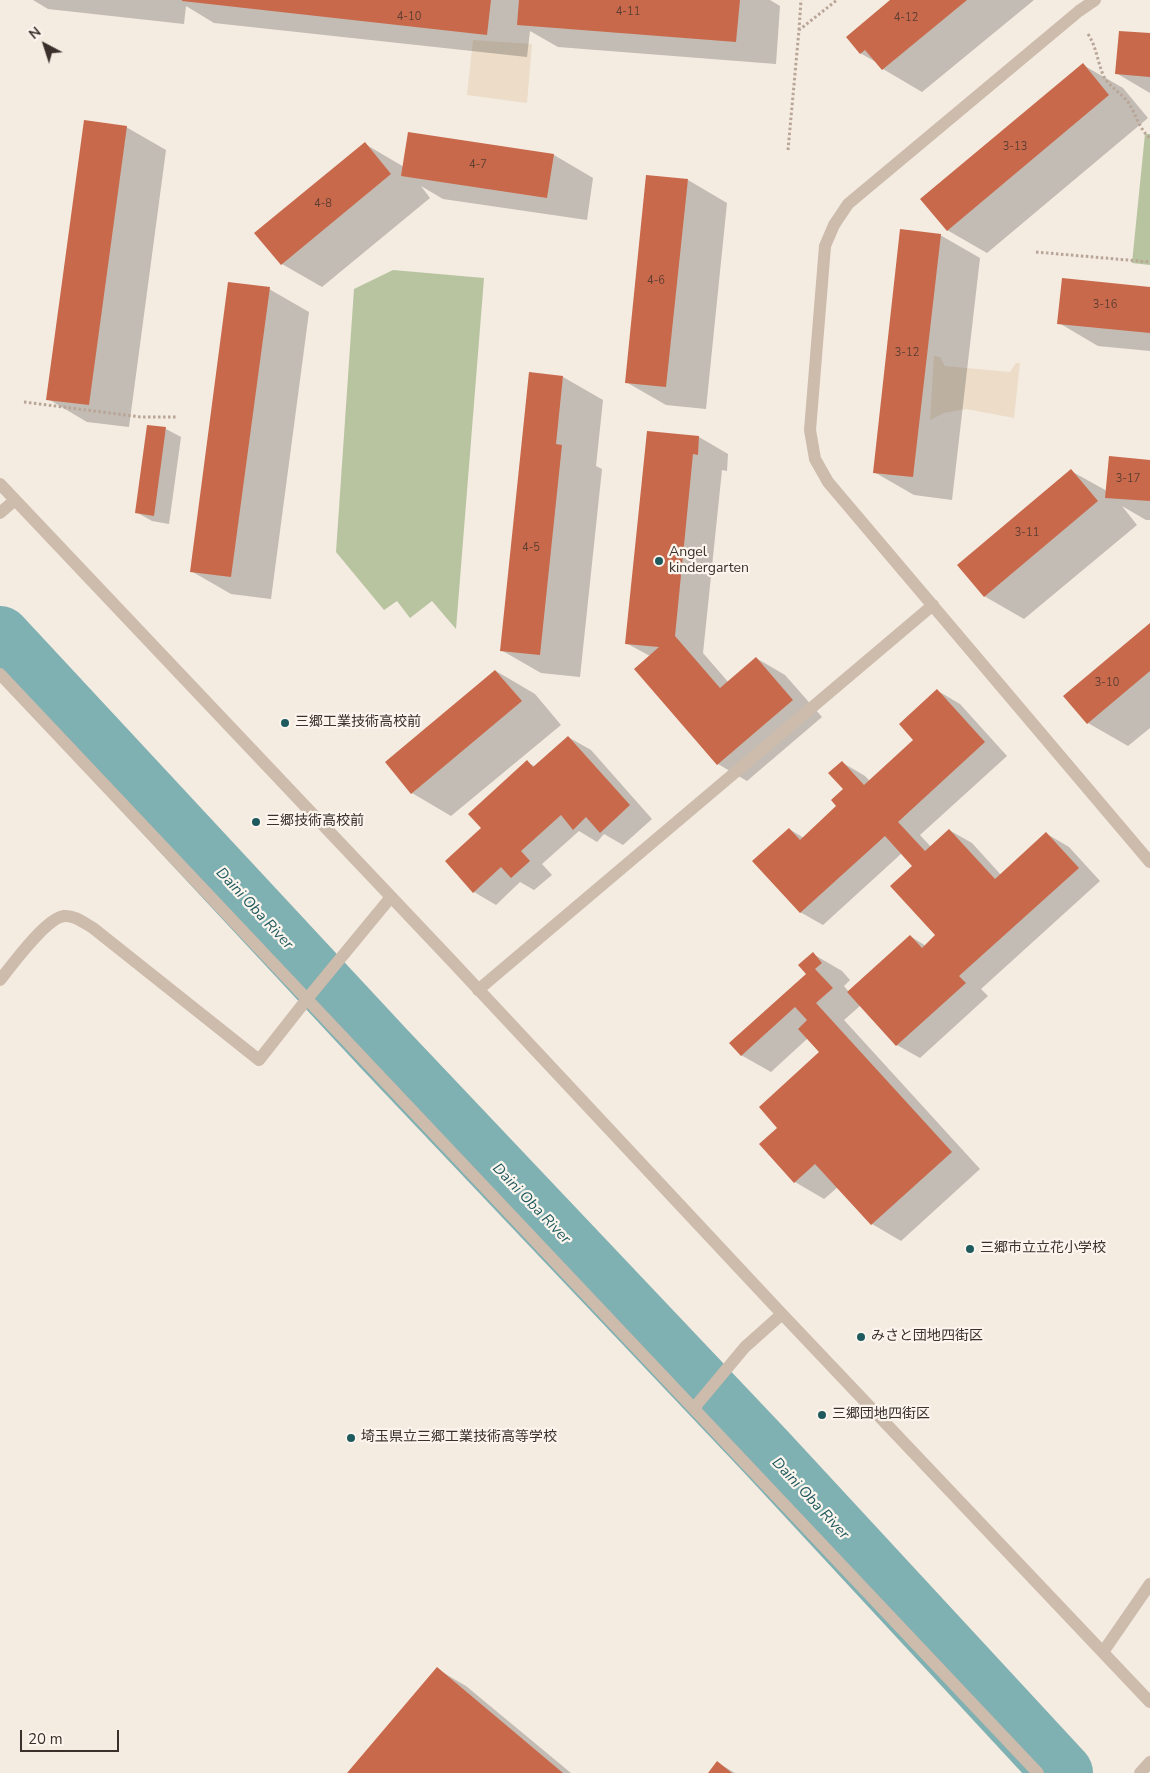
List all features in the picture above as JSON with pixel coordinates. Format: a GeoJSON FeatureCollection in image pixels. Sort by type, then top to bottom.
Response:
{"type":"FeatureCollection","features":[{"type":"Feature","properties":{"kind":"street"},"geometry":{"type":"LineString","coordinates":[[1095,0],[1074,14],[848,204],[834,225],[825,246],[810,430],[815,459],[828,482],[1150,862]]}},
{"type":"Feature","properties":{"kind":"street"},"geometry":{"type":"LineString","coordinates":[[0,484],[1150,1702]]}},
{"type":"Feature","properties":{"kind":"street"},"geometry":{"type":"LineString","coordinates":[[0,513],[16,500]]}},
{"type":"Feature","properties":{"kind":"street"},"geometry":{"type":"LineString","coordinates":[[478,990],[933,605]]}},
{"type":"Feature","properties":{"kind":"street"},"geometry":{"type":"LineString","coordinates":[[0,674],[310,995],[694,1408],[1038,1773]]}},
{"type":"Feature","properties":{"kind":"street"},"geometry":{"type":"LineString","coordinates":[[0,980],[41,931],[52,921],[63,916],[78,918],[259,1060],[391,897]]}},
{"type":"Feature","properties":{"kind":"street"},"geometry":{"type":"LineString","coordinates":[[694,1408],[745,1347],[782,1314]]}},
{"type":"Feature","properties":{"kind":"street"},"geometry":{"type":"LineString","coordinates":[[1103,1652],[1150,1584]]}},
{"type":"Feature","properties":{"kind":"path"},"geometry":{"type":"LineString","coordinates":[[788,150],[801,0]]}},
{"type":"Feature","properties":{"kind":"path"},"geometry":{"type":"LineString","coordinates":[[799,30],[836,0]]}},
{"type":"Feature","properties":{"kind":"path"},"geometry":{"type":"LineString","coordinates":[[1074,14],[1095,45],[1105,79],[1120,92],[1129,104],[1145,134],[1150,138]]}},
{"type":"Feature","properties":{"kind":"path"},"geometry":{"type":"LineString","coordinates":[[1036,252],[1150,262]]}},
{"type":"Feature","properties":{"kind":"path"},"geometry":{"type":"LineString","coordinates":[[24,402],[141,417],[177,417]]}},
{"type":"Feature","properties":{"kind":"green space"},"geometry":{"type":"Polygon","coordinates":[[[1145,134],[1150,134],[1150,265],[1132,263],[1145,134]]]}},
{"type":"Feature","properties":{"kind":"green space"},"geometry":{"type":"Polygon","coordinates":[[[393,270],[484,278],[456,629],[432,601],[410,618],[397,601],[384,610],[336,552],[354,289],[393,270]]]}},
{"type":"Feature","properties":{"kind":"shaded area"},"geometry":{"type":"Polygon","coordinates":[[[473,40],[532,44],[527,103],[467,95],[473,40]]]}},
{"type":"Feature","properties":{"kind":"shaded area"},"geometry":{"type":"Polygon","coordinates":[[[934,356],[940,357],[945,366],[1010,372],[1016,363],[1020,363],[1014,418],[966,409],[944,413],[930,420],[934,356]]]}},
{"type":"Feature","properties":{"kind":"building"},"geometry":{"type":"Polygon","coordinates":[[[182,0],[491,0],[487,35],[182,0]]]}},
{"type":"Feature","properties":{"kind":"building"},"geometry":{"type":"Polygon","coordinates":[[[519,0],[740,0],[736,42],[517,25],[519,0]]]}},
{"type":"Feature","properties":{"kind":"building"},"geometry":{"type":"Polygon","coordinates":[[[890,0],[967,0],[882,70],[865,50],[860,54],[846,37],[890,0]]]}},
{"type":"Feature","properties":{"kind":"building"},"geometry":{"type":"Polygon","coordinates":[[[1119,31],[1150,33],[1150,77],[1115,74],[1119,31]]]}},
{"type":"Feature","properties":{"kind":"building"},"geometry":{"type":"Polygon","coordinates":[[[1083,63],[1109,95],[947,231],[920,199],[1083,63]]]}},
{"type":"Feature","properties":{"kind":"building"},"geometry":{"type":"Polygon","coordinates":[[[84,120],[127,126],[89,405],[46,400],[84,120]]]}},
{"type":"Feature","properties":{"kind":"building"},"geometry":{"type":"Polygon","coordinates":[[[408,132],[554,154],[547,198],[401,176],[408,132]]]}},
{"type":"Feature","properties":{"kind":"building"},"geometry":{"type":"Polygon","coordinates":[[[365,142],[391,174],[281,265],[254,233],[365,142]]]}},
{"type":"Feature","properties":{"kind":"building"},"geometry":{"type":"Polygon","coordinates":[[[646,175],[688,179],[666,387],[625,383],[646,175]]]}},
{"type":"Feature","properties":{"kind":"building"},"geometry":{"type":"Polygon","coordinates":[[[900,229],[941,234],[913,477],[873,473],[900,229]]]}},
{"type":"Feature","properties":{"kind":"building"},"geometry":{"type":"Polygon","coordinates":[[[1062,278],[1150,287],[1150,333],[1057,324],[1062,278]]]}},
{"type":"Feature","properties":{"kind":"building"},"geometry":{"type":"Polygon","coordinates":[[[228,282],[270,287],[231,577],[190,572],[228,282]]]}},
{"type":"Feature","properties":{"kind":"building"},"geometry":{"type":"Polygon","coordinates":[[[529,372],[563,376],[556,444],[562,445],[540,655],[500,651],[529,372]]]}},
{"type":"Feature","properties":{"kind":"building"},"geometry":{"type":"Polygon","coordinates":[[[147,425],[166,427],[154,516],[135,513],[147,425]]]}},
{"type":"Feature","properties":{"kind":"building"},"geometry":{"type":"Polygon","coordinates":[[[647,431],[699,436],[698,455],[693,454],[675,636],[720,688],[756,657],[793,700],[717,765],[634,669],[659,647],[625,644],[647,431]]]}},
{"type":"Feature","properties":{"kind":"building"},"geometry":{"type":"Polygon","coordinates":[[[1109,456],[1150,460],[1150,501],[1105,498],[1109,456]]]}},
{"type":"Feature","properties":{"kind":"building"},"geometry":{"type":"Polygon","coordinates":[[[1071,469],[1098,501],[984,597],[957,565],[1071,469]]]}},
{"type":"Feature","properties":{"kind":"building"},"geometry":{"type":"Polygon","coordinates":[[[1150,623],[1150,671],[1087,724],[1063,696],[1150,623]]]}},
{"type":"Feature","properties":{"kind":"building"},"geometry":{"type":"Polygon","coordinates":[[[495,670],[522,701],[411,794],[385,762],[495,670]]]}},
{"type":"Feature","properties":{"kind":"building"},"geometry":{"type":"Polygon","coordinates":[[[937,689],[985,742],[898,822],[925,851],[949,829],[995,879],[1046,832],[1079,868],[959,976],[966,983],[896,1046],[847,992],[910,935],[922,948],[935,935],[890,886],[912,866],[885,836],[800,913],[752,861],[789,828],[800,840],[836,806],[831,800],[843,789],[828,773],[842,761],[864,785],[913,740],[899,724],[937,689]]]}},
{"type":"Feature","properties":{"kind":"building"},"geometry":{"type":"Polygon","coordinates":[[[568,736],[630,805],[600,833],[586,817],[573,830],[561,815],[521,851],[530,861],[511,878],[501,867],[473,893],[445,861],[481,828],[468,814],[527,760],[533,767],[568,736]]]}},
{"type":"Feature","properties":{"kind":"building"},"geometry":{"type":"Polygon","coordinates":[[[813,952],[822,963],[815,969],[833,988],[816,1003],[952,1152],[871,1225],[815,1164],[794,1183],[759,1144],[777,1128],[759,1107],[819,1052],[798,1029],[807,1020],[795,1007],[741,1056],[729,1043],[806,974],[798,965],[813,952]]]}},
{"type":"Feature","properties":{"kind":"building"},"geometry":{"type":"Polygon","coordinates":[[[437,1667],[563,1773],[347,1773],[437,1667]]]}},
{"type":"Feature","properties":{"kind":"building"},"geometry":{"type":"Polygon","coordinates":[[[717,1761],[732,1773],[708,1773],[717,1761]]]}},
{"type":"Feature","properties":{"kind":"waterway","name":"Daini Oba River"},"geometry":{"type":"LineString","coordinates":[[0,636],[386,1051],[765,1451],[1063,1773]]}},
{"type":"Feature","properties":{"kind":"waterway"},"geometry":{"type":"LineString","coordinates":[[1074,1773],[1082,1761]]}},
{"type":"Feature","properties":{"kind":"place","name":"Angel kindergarten"},"geometry":{"type":"Point","coordinates":[659,561]}},
{"type":"Feature","properties":{"kind":"place","name":"三郷工業技術高校前"},"geometry":{"type":"Point","coordinates":[285,723]}},
{"type":"Feature","properties":{"kind":"place","name":"三郷技術高校前"},"geometry":{"type":"Point","coordinates":[256,822]}},
{"type":"Feature","properties":{"kind":"place","name":"三郷市立立花小学校"},"geometry":{"type":"Point","coordinates":[970,1249]}},
{"type":"Feature","properties":{"kind":"place","name":"みさと団地四街区"},"geometry":{"type":"Point","coordinates":[861,1337]}},
{"type":"Feature","properties":{"kind":"place","name":"三郷団地四街区"},"geometry":{"type":"Point","coordinates":[822,1415]}},
{"type":"Feature","properties":{"kind":"place","name":"埼玉県立三郷工業技術高等学校"},"geometry":{"type":"Point","coordinates":[351,1438]}}]}
